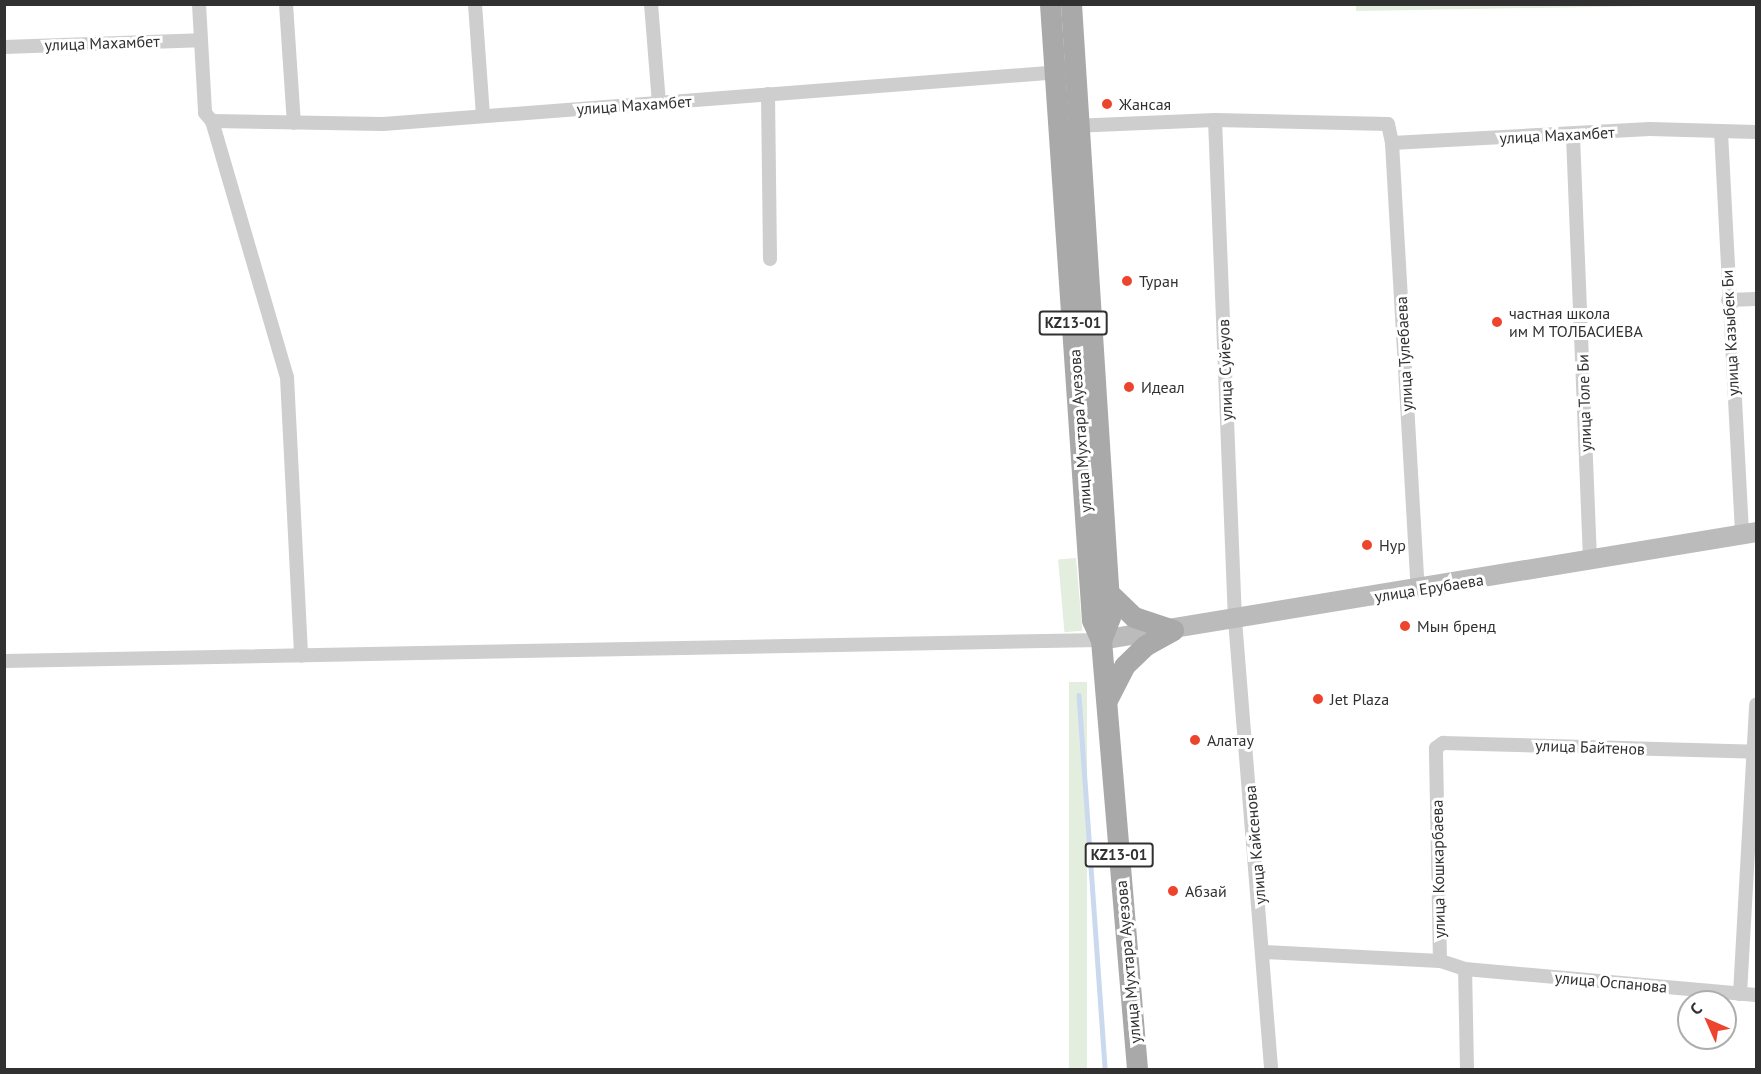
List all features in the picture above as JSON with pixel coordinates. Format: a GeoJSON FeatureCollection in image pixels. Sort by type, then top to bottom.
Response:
{"type":"FeatureCollection","features":[{"type":"Feature","properties":{"kind":"main road","name":"улица Мухтара Ауезова"},"geometry":{"type":"LineString","coordinates":[[1050,4],[1064,71],[1108,592],[1110,617],[1101,640]]}},
{"type":"Feature","properties":{"kind":"main road","name":"улица Мухтара Ауезова"},"geometry":{"type":"LineString","coordinates":[[1064,71],[1071,4]]}},
{"type":"Feature","properties":{"kind":"main road","name":"улица Мухтара Ауезова"},"geometry":{"type":"LineString","coordinates":[[1069,126],[1092,620],[1101,640],[1137,1070]]}},
{"type":"Feature","properties":{"kind":"main road"},"geometry":{"type":"LineString","coordinates":[[1108,592],[1134,617],[1173,630]]}},
{"type":"Feature","properties":{"kind":"main road"},"geometry":{"type":"LineString","coordinates":[[1106,703],[1124,666],[1146,645],[1173,630]]}},
{"type":"Feature","properties":{"kind":"street"},"geometry":{"type":"LineString","coordinates":[[199,4],[205,113],[212,122],[288,377],[301,656]]}},
{"type":"Feature","properties":{"kind":"street"},"geometry":{"type":"LineString","coordinates":[[285,4],[294,123]]}},
{"type":"Feature","properties":{"kind":"street"},"geometry":{"type":"LineString","coordinates":[[475,4],[483,116]]}},
{"type":"Feature","properties":{"kind":"street"},"geometry":{"type":"LineString","coordinates":[[651,4],[659,103]]}},
{"type":"Feature","properties":{"kind":"street","name":"улица Махамбет"},"geometry":{"type":"LineString","coordinates":[[4,47],[200,40]]}},
{"type":"Feature","properties":{"kind":"street","name":"улица Махамбет"},"geometry":{"type":"LineString","coordinates":[[212,122],[383,124],[1064,71]]}},
{"type":"Feature","properties":{"kind":"street"},"geometry":{"type":"LineString","coordinates":[[768,94],[770,259]]}},
{"type":"Feature","properties":{"kind":"street"},"geometry":{"type":"LineString","coordinates":[[1069,126],[1215,120]]}},
{"type":"Feature","properties":{"kind":"street","name":"улица Тулебаева"},"geometry":{"type":"LineString","coordinates":[[1215,120],[1383,121],[1388,124],[1392,143],[1418,590]]}},
{"type":"Feature","properties":{"kind":"street","name":"улица Суйеуов"},"geometry":{"type":"LineString","coordinates":[[1215,120],[1235,620]]}},
{"type":"Feature","properties":{"kind":"street","name":"улица Махамбет"},"geometry":{"type":"LineString","coordinates":[[1392,143],[1573,136],[1650,129],[1756,132]]}},
{"type":"Feature","properties":{"kind":"street","name":"улица Казыбек Би"},"geometry":{"type":"LineString","coordinates":[[1721,132],[1728,300],[1749,533]]}},
{"type":"Feature","properties":{"kind":"street","name":"улица Толе Би"},"geometry":{"type":"LineString","coordinates":[[1573,136],[1590,562]]}},
{"type":"Feature","properties":{"kind":"street"},"geometry":{"type":"LineString","coordinates":[[1728,300],[1756,299]]}},
{"type":"Feature","properties":{"kind":"street","name":"улица Ерубаева"},"geometry":{"type":"LineString","coordinates":[[1101,640],[1590,562],[1749,533]]}},
{"type":"Feature","properties":{"kind":"street","name":"улица Кайсенова"},"geometry":{"type":"LineString","coordinates":[[1235,620],[1264,952],[1271,1070]]}},
{"type":"Feature","properties":{"kind":"street"},"geometry":{"type":"LineString","coordinates":[[4,661],[1101,640]]}},
{"type":"Feature","properties":{"kind":"street"},"geometry":{"type":"LineString","coordinates":[[1740,994],[1756,752],[1756,704]]}},
{"type":"Feature","properties":{"kind":"street","name":"улица Байтенов"},"geometry":{"type":"LineString","coordinates":[[1435,759],[1436,748],[1443,743],[1756,752]]}},
{"type":"Feature","properties":{"kind":"street","name":"улица Кошкарбаева"},"geometry":{"type":"LineString","coordinates":[[1435,759],[1440,961],[1465,969]]}},
{"type":"Feature","properties":{"kind":"street"},"geometry":{"type":"LineString","coordinates":[[1264,952],[1440,961]]}},
{"type":"Feature","properties":{"kind":"street"},"geometry":{"type":"LineString","coordinates":[[1465,969],[1467,1070]]}},
{"type":"Feature","properties":{"kind":"street","name":"улица Оспанова"},"geometry":{"type":"LineString","coordinates":[[1465,969],[1756,996]]}},
{"type":"Feature","properties":{"kind":"green space"},"geometry":{"type":"Polygon","coordinates":[[[1356,4],[1707,4],[1707,5],[1356,11],[1356,4]]]}},
{"type":"Feature","properties":{"kind":"green space"},"geometry":{"type":"Polygon","coordinates":[[[1076,558],[1082,631],[1064,632],[1058,560],[1076,558]]]}},
{"type":"Feature","properties":{"kind":"green space"},"geometry":{"type":"Polygon","coordinates":[[[1069,682],[1087,682],[1087,1070],[1069,1070],[1069,682]]]}},
{"type":"Feature","properties":{"kind":"waterway"},"geometry":{"type":"LineString","coordinates":[[1079,695],[1105,1070]]}},
{"type":"Feature","properties":{"kind":"place","name":"Жансая"},"geometry":{"type":"Point","coordinates":[1107,104]}},
{"type":"Feature","properties":{"kind":"place","name":"Туран"},"geometry":{"type":"Point","coordinates":[1127,281]}},
{"type":"Feature","properties":{"kind":"place","name":"частная школа им М ТОЛБАСИЕВА"},"geometry":{"type":"Point","coordinates":[1497,322]}},
{"type":"Feature","properties":{"kind":"place","name":"Идеал"},"geometry":{"type":"Point","coordinates":[1129,387]}},
{"type":"Feature","properties":{"kind":"place","name":"Нур"},"geometry":{"type":"Point","coordinates":[1367,545]}},
{"type":"Feature","properties":{"kind":"place","name":"Мын бренд"},"geometry":{"type":"Point","coordinates":[1405,626]}},
{"type":"Feature","properties":{"kind":"place","name":"Jet Plaza"},"geometry":{"type":"Point","coordinates":[1318,699]}},
{"type":"Feature","properties":{"kind":"place","name":"Алатау"},"geometry":{"type":"Point","coordinates":[1195,740]}},
{"type":"Feature","properties":{"kind":"place","name":"Абзай"},"geometry":{"type":"Point","coordinates":[1173,891]}}]}
